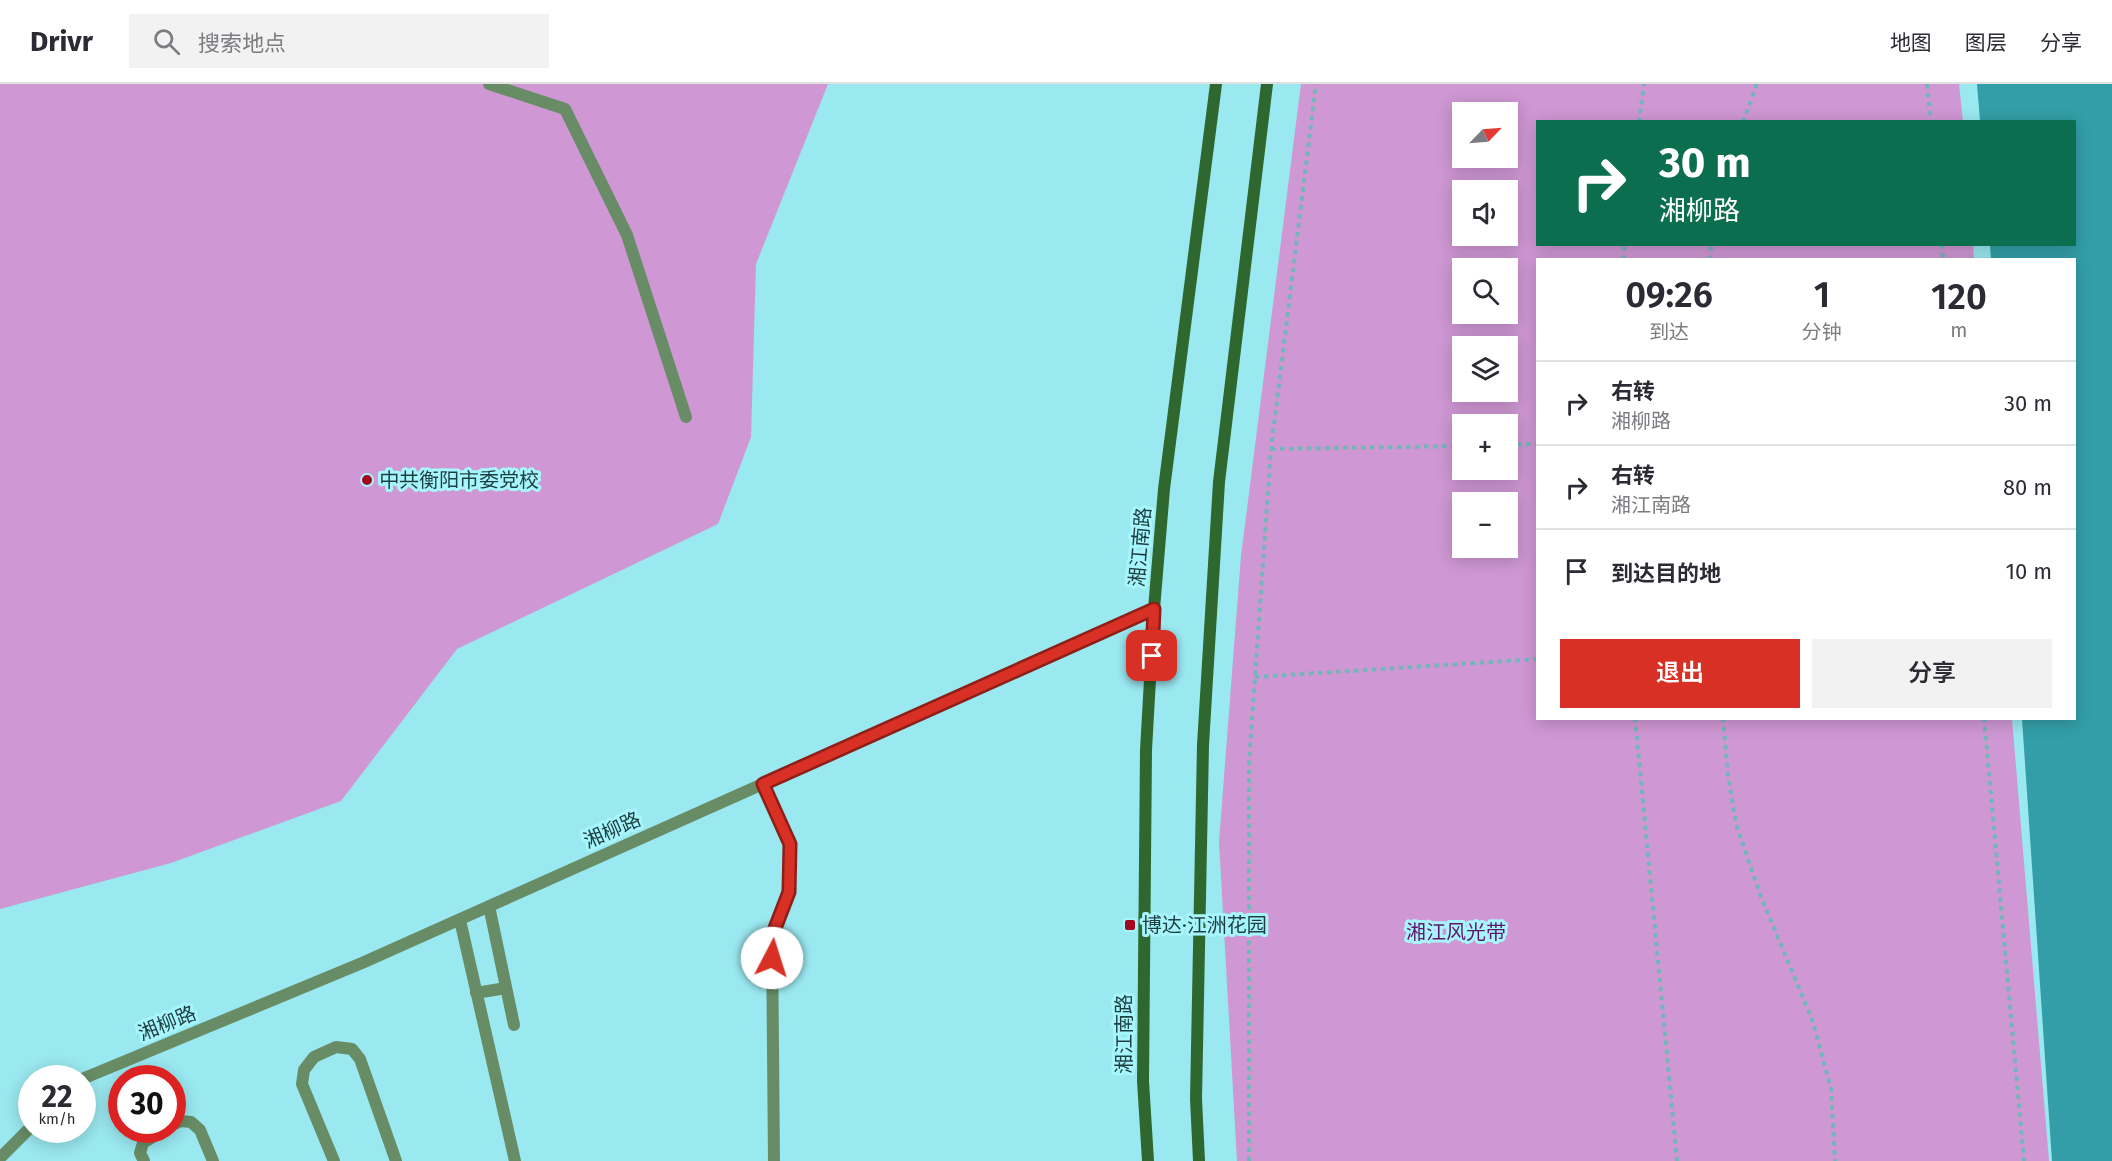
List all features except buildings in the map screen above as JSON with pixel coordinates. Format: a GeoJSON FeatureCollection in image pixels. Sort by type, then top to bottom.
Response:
{"type":"FeatureCollection","features":[{"type":"Feature","properties":{"kind":"main road","name":"湘江南路"},"geometry":{"type":"LineString","coordinates":[[1148,1161],[1143,1081],[1146,773],[1154,609],[1164,489],[1216,84]]}},
{"type":"Feature","properties":{"kind":"main road"},"geometry":{"type":"LineString","coordinates":[[1199,1161],[1196,1099],[1202,757],[1211,602],[1219,482],[1267,84]]}},
{"type":"Feature","properties":{"kind":"street"},"geometry":{"type":"LineString","coordinates":[[489,84],[565,109],[627,235],[686,417]]}},
{"type":"Feature","properties":{"kind":"street","name":"湘柳路"},"geometry":{"type":"LineString","coordinates":[[96,1073],[362,963],[1154,609]]}},
{"type":"Feature","properties":{"kind":"street"},"geometry":{"type":"LineString","coordinates":[[763,784],[790,844],[789,892],[772,936],[774,1161]]}},
{"type":"Feature","properties":{"kind":"street"},"geometry":{"type":"LineString","coordinates":[[489,906],[514,1025]]}},
{"type":"Feature","properties":{"kind":"street"},"geometry":{"type":"LineString","coordinates":[[460,920],[515,1161]]}},
{"type":"Feature","properties":{"kind":"street"},"geometry":{"type":"LineString","coordinates":[[476,993],[506,988]]}},
{"type":"Feature","properties":{"kind":"street"},"geometry":{"type":"LineString","coordinates":[[334,1161],[302,1084],[304,1070],[314,1057],[336,1047],[352,1048],[360,1059],[396,1161]]}},
{"type":"Feature","properties":{"kind":"street"},"geometry":{"type":"LineString","coordinates":[[186,1122],[191,1122],[200,1130],[213,1161]]}},
{"type":"Feature","properties":{"kind":"street"},"geometry":{"type":"LineString","coordinates":[[0,1158],[18,1140]]}},
{"type":"Feature","properties":{"kind":"street"},"geometry":{"type":"LineString","coordinates":[[142,1143],[140,1153],[144,1161]]}},
{"type":"Feature","properties":{"kind":"path"},"geometry":{"type":"LineString","coordinates":[[1249,1161],[1249,763],[1271,449],[1316,84]]}},
{"type":"Feature","properties":{"kind":"path"},"geometry":{"type":"LineString","coordinates":[[1639,120],[1644,84]]}},
{"type":"Feature","properties":{"kind":"path"},"geometry":{"type":"LineString","coordinates":[[1744,120],[1756,84]]}},
{"type":"Feature","properties":{"kind":"path"},"geometry":{"type":"LineString","coordinates":[[1927,84],[1930,120]]}},
{"type":"Feature","properties":{"kind":"path"},"geometry":{"type":"LineString","coordinates":[[1518,445],[1536,444]]}},
{"type":"Feature","properties":{"kind":"path"},"geometry":{"type":"LineString","coordinates":[[1271,449],[1452,446]]}},
{"type":"Feature","properties":{"kind":"path"},"geometry":{"type":"LineString","coordinates":[[1255,677],[1536,659]]}},
{"type":"Feature","properties":{"kind":"path"},"geometry":{"type":"LineString","coordinates":[[1635,720],[1677,1161]]}},
{"type":"Feature","properties":{"kind":"path"},"geometry":{"type":"LineString","coordinates":[[1723,720],[1728,775],[1736,825],[1764,907],[1812,1019],[1831,1089],[1835,1161]]}},
{"type":"Feature","properties":{"kind":"path"},"geometry":{"type":"LineString","coordinates":[[1984,720],[2024,1161]]}},
{"type":"Feature","properties":{"kind":"green space","name":"中共衡阳市委党校"},"geometry":{"type":"Polygon","coordinates":[[[0,84],[828,84],[756,264],[751,437],[718,524],[457,649],[341,801],[171,863],[0,909],[0,84]]]}},
{"type":"Feature","properties":{"kind":"green space","name":"湘江风光带"},"geometry":{"type":"Polygon","coordinates":[[[1301,84],[1959,84],[1963,120],[1536,120],[1536,246],[1973,246],[1974,258],[1536,258],[1536,720],[2012,720],[2049,1161],[1237,1161],[1219,842],[1241,556],[1301,84]]]}},
{"type":"Feature","properties":{"kind":"water"},"geometry":{"type":"Polygon","coordinates":[[[1977,84],[2112,84],[2112,1161],[2052,1161],[2022,720],[2076,720],[2076,258],[1991,258],[1990,246],[2076,246],[2076,120],[1980,120],[1977,84]]]}},
{"type":"Feature","properties":{"kind":"place","name":"中共衡阳市委党校"},"geometry":{"type":"Point","coordinates":[367,480]}},
{"type":"Feature","properties":{"kind":"place","name":"博达·江洲花园"},"geometry":{"type":"Point","coordinates":[1130,925]}},
{"type":"Feature","properties":{"kind":"route"},"geometry":{"type":"LineString","coordinates":[[772,958],[772,936],[789,892],[790,844],[763,784],[1154,609],[1152,656]]}}]}
